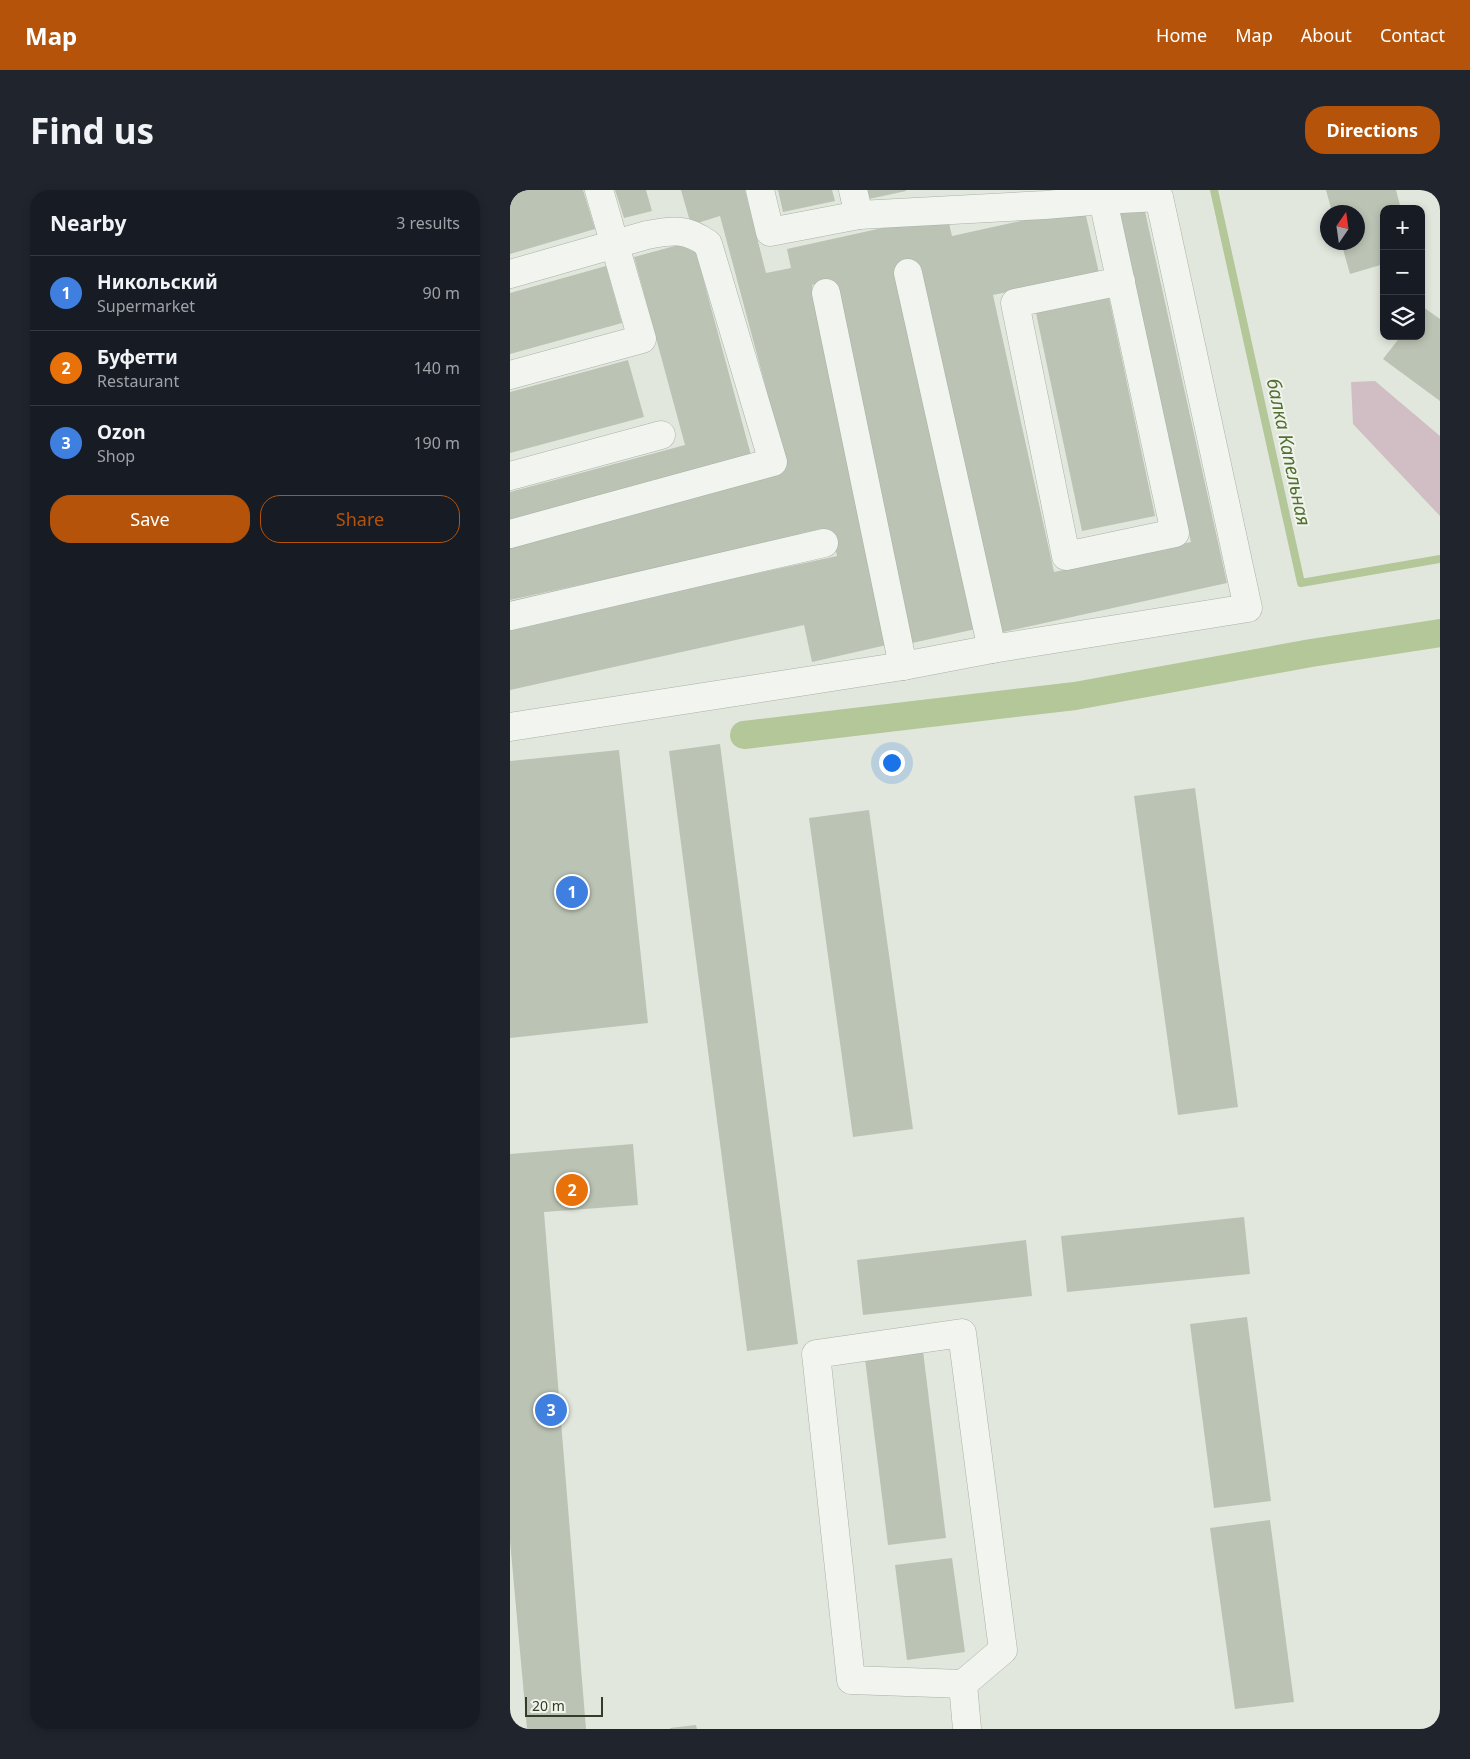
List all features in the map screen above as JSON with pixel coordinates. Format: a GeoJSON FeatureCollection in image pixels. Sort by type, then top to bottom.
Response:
{"type":"FeatureCollection","features":[{"type":"Feature","properties":{"kind":"lane"},"geometry":{"type":"LineString","coordinates":[[510,375],[642,339],[599,190]]}},
{"type":"Feature","properties":{"kind":"lane"},"geometry":{"type":"LineString","coordinates":[[510,727],[903,666],[1248,608],[1158,197],[1102,195],[856,202],[770,232],[760,190]]}},
{"type":"Feature","properties":{"kind":"lane"},"geometry":{"type":"LineString","coordinates":[[1102,195],[1121,281],[1175,533],[1066,556],[1015,303],[1121,281]]}},
{"type":"Feature","properties":{"kind":"lane"},"geometry":{"type":"LineString","coordinates":[[510,274],[666,231],[696,235],[708,244],[773,462],[510,534]]}},
{"type":"Feature","properties":{"kind":"lane"},"geometry":{"type":"LineString","coordinates":[[908,273],[992,650]]}},
{"type":"Feature","properties":{"kind":"lane"},"geometry":{"type":"LineString","coordinates":[[826,293],[903,666]]}},
{"type":"Feature","properties":{"kind":"lane"},"geometry":{"type":"LineString","coordinates":[[510,476],[662,435]]}},
{"type":"Feature","properties":{"kind":"lane"},"geometry":{"type":"LineString","coordinates":[[510,616],[824,544]]}},
{"type":"Feature","properties":{"kind":"lane"},"geometry":{"type":"LineString","coordinates":[[962,1333],[1003,1650],[964,1684],[851,1680],[816,1354],[962,1333]]}},
{"type":"Feature","properties":{"kind":"lane"},"geometry":{"type":"LineString","coordinates":[[964,1684],[967,1729]]}},
{"type":"Feature","properties":{"kind":"shaded area"},"geometry":{"type":"Polygon","coordinates":[[[1375,381],[1440,436],[1440,516],[1353,424],[1351,382],[1375,381]]]}},
{"type":"Feature","properties":{"kind":"building"},"geometry":{"type":"Polygon","coordinates":[[[510,190],[583,190],[595,229],[510,254],[510,190]]]}},
{"type":"Feature","properties":{"kind":"building"},"geometry":{"type":"Polygon","coordinates":[[[615,190],[646,190],[652,211],[624,218],[615,190]]]}},
{"type":"Feature","properties":{"kind":"building"},"geometry":{"type":"Polygon","coordinates":[[[681,190],[745,190],[766,273],[791,268],[787,249],[923,219],[948,219],[952,236],[1084,207],[1099,273],[993,295],[1054,572],[1191,542],[1118,213],[1144,207],[1227,583],[999,633],[918,263],[897,268],[976,629],[912,643],[832,280],[812,285],[891,644],[812,662],[804,625],[510,690],[510,627],[837,556],[831,530],[510,600],[510,545],[787,467],[720,216],[691,225],[681,190]]]}},
{"type":"Feature","properties":{"kind":"building"},"geometry":{"type":"Polygon","coordinates":[[[778,190],[832,190],[835,201],[783,212],[778,190]]]}},
{"type":"Feature","properties":{"kind":"building"},"geometry":{"type":"Polygon","coordinates":[[[867,190],[906,190],[906,191],[869,199],[867,190]]]}},
{"type":"Feature","properties":{"kind":"building"},"geometry":{"type":"Polygon","coordinates":[[[1326,190],[1396,190],[1400,205],[1380,205],[1380,265],[1350,274],[1343,250],[1365,250],[1365,205],[1330,205],[1326,190]]]}},
{"type":"Feature","properties":{"kind":"building"},"geometry":{"type":"Polygon","coordinates":[[[693,241],[752,459],[510,525],[510,492],[685,445],[634,257],[693,241]]]}},
{"type":"Feature","properties":{"kind":"building"},"geometry":{"type":"Polygon","coordinates":[[[606,266],[622,323],[510,354],[510,293],[606,266]]]}},
{"type":"Feature","properties":{"kind":"building"},"geometry":{"type":"Polygon","coordinates":[[[1109,298],[1155,516],[1082,531],[1036,313],[1109,298]]]}},
{"type":"Feature","properties":{"kind":"building"},"geometry":{"type":"Polygon","coordinates":[[[1425,308],[1440,319],[1440,401],[1383,359],[1398,340],[1425,340],[1425,308]]]}},
{"type":"Feature","properties":{"kind":"building"},"geometry":{"type":"Polygon","coordinates":[[[628,360],[644,417],[510,453],[510,392],[628,360]]]}},
{"type":"Feature","properties":{"kind":"building"},"geometry":{"type":"Polygon","coordinates":[[[720,744],[798,1344],[747,1351],[669,751],[720,744]]]}},
{"type":"Feature","properties":{"kind":"building"},"geometry":{"type":"Polygon","coordinates":[[[619,750],[648,1023],[510,1038],[510,761],[619,750]]]}},
{"type":"Feature","properties":{"kind":"building"},"geometry":{"type":"Polygon","coordinates":[[[1195,788],[1238,1107],[1178,1115],[1134,796],[1195,788]]]}},
{"type":"Feature","properties":{"kind":"building"},"geometry":{"type":"Polygon","coordinates":[[[869,810],[913,1129],[853,1137],[809,818],[869,810]]]}},
{"type":"Feature","properties":{"kind":"building"},"geometry":{"type":"Polygon","coordinates":[[[633,1144],[638,1205],[544,1212],[586,1729],[527,1729],[510,1541],[510,1154],[633,1144]]]}},
{"type":"Feature","properties":{"kind":"building"},"geometry":{"type":"Polygon","coordinates":[[[1244,1217],[1250,1274],[1067,1292],[1061,1236],[1244,1217]]]}},
{"type":"Feature","properties":{"kind":"building"},"geometry":{"type":"Polygon","coordinates":[[[1026,1240],[1032,1296],[863,1315],[857,1260],[1026,1240]]]}},
{"type":"Feature","properties":{"kind":"building"},"geometry":{"type":"Polygon","coordinates":[[[1247,1317],[1271,1501],[1214,1508],[1190,1324],[1247,1317]]]}},
{"type":"Feature","properties":{"kind":"building"},"geometry":{"type":"Polygon","coordinates":[[[923,1351],[946,1538],[888,1545],[865,1359],[923,1351]]]}},
{"type":"Feature","properties":{"kind":"building"},"geometry":{"type":"Polygon","coordinates":[[[1270,1520],[1294,1702],[1235,1709],[1210,1528],[1270,1520]]]}},
{"type":"Feature","properties":{"kind":"building"},"geometry":{"type":"Polygon","coordinates":[[[952,1558],[965,1652],[907,1660],[895,1565],[952,1558]]]}},
{"type":"Feature","properties":{"kind":"building"},"geometry":{"type":"Polygon","coordinates":[[[696,1725],[697,1729],[670,1729],[670,1728],[696,1725]]]}},
{"type":"Feature","properties":{"kind":"waterway","name":"балка Капельная"},"geometry":{"type":"LineString","coordinates":[[1214,190],[1301,583],[1440,559]]}},
{"type":"Feature","properties":{"kind":"waterway"},"geometry":{"type":"LineString","coordinates":[[744,735],[1075,696],[1311,653],[1440,633]]}},
{"type":"Feature","properties":{"kind":"place","name":"Никольский"},"geometry":{"type":"Point","coordinates":[572,892]}},
{"type":"Feature","properties":{"kind":"place","name":"Буфетти"},"geometry":{"type":"Point","coordinates":[572,1190]}},
{"type":"Feature","properties":{"kind":"place","name":"Ozon"},"geometry":{"type":"Point","coordinates":[551,1410]}}]}
